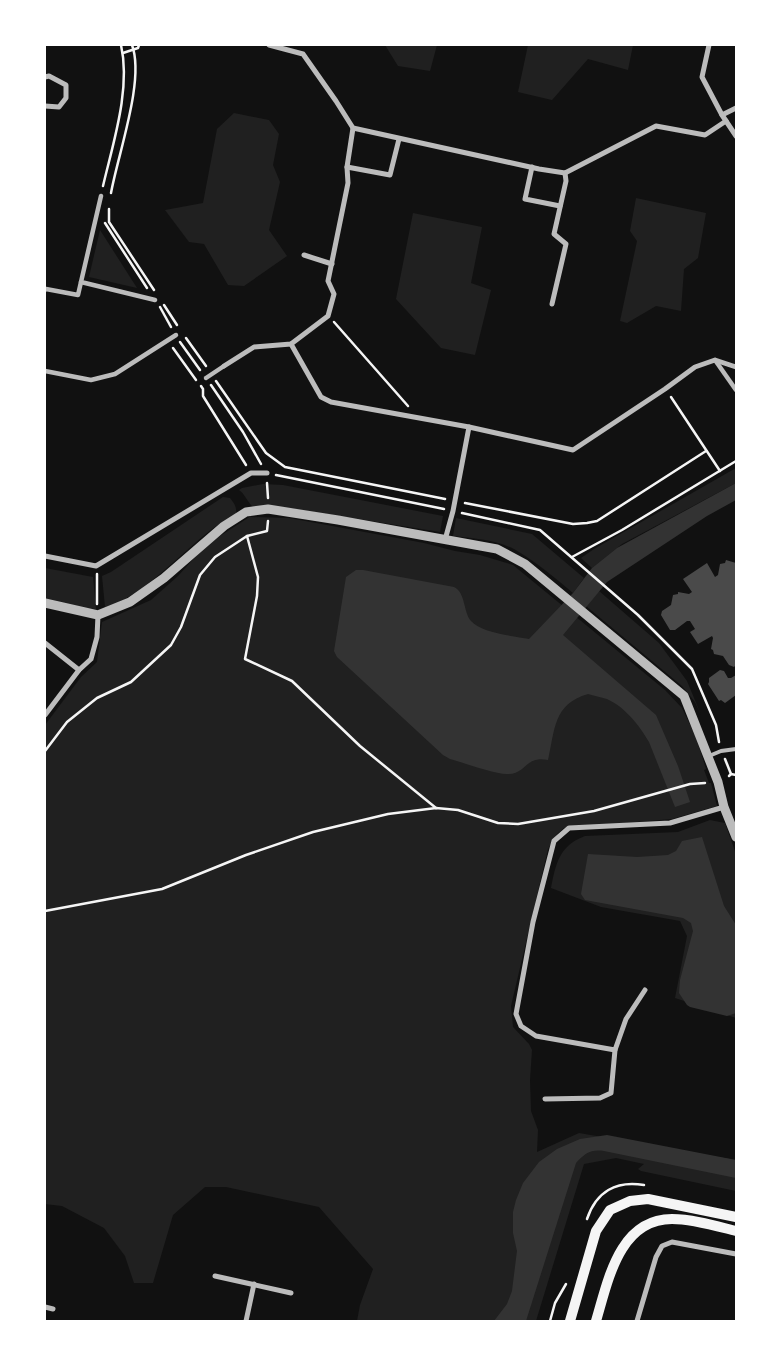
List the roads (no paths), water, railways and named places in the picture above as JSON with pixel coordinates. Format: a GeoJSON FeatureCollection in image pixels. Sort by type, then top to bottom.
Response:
{"type":"FeatureCollection","features":[{"type":"Feature","properties":{"kind":"main road"},"geometry":{"type":"LineString","coordinates":[[570,1321],[596,1231],[610,1210],[630,1201],[648,1199],[736,1217]]}},
{"type":"Feature","properties":{"kind":"main road"},"geometry":{"type":"LineString","coordinates":[[596,1321],[609,1276],[619,1254],[632,1235],[648,1224],[669,1219],[683,1219],[736,1231]]}},
{"type":"Feature","properties":{"kind":"street"},"geometry":{"type":"LineString","coordinates":[[206,378],[254,347],[291,344],[328,316],[334,294],[328,281],[348,183],[353,128],[302,54],[282,46],[270,45]]}},
{"type":"Feature","properties":{"kind":"street"},"geometry":{"type":"LineString","coordinates":[[709,45],[702,77],[722,116],[736,136]]}},
{"type":"Feature","properties":{"kind":"street"},"geometry":{"type":"LineString","coordinates":[[45,77],[49,76],[66,85],[66,98],[59,107],[45,106]]}},
{"type":"Feature","properties":{"kind":"street"},"geometry":{"type":"LineString","coordinates":[[722,116],[736,108]]}},
{"type":"Feature","properties":{"kind":"street"},"geometry":{"type":"LineString","coordinates":[[353,128],[565,173],[656,126],[705,135],[726,121]]}},
{"type":"Feature","properties":{"kind":"street"},"geometry":{"type":"LineString","coordinates":[[348,167],[390,175],[399,139]]}},
{"type":"Feature","properties":{"kind":"street"},"geometry":{"type":"LineString","coordinates":[[532,167],[525,199],[560,206]]}},
{"type":"Feature","properties":{"kind":"street"},"geometry":{"type":"LineString","coordinates":[[552,304],[566,244],[554,234],[566,181],[565,173]]}},
{"type":"Feature","properties":{"kind":"street"},"geometry":{"type":"LineString","coordinates":[[45,290],[78,294],[101,196]]}},
{"type":"Feature","properties":{"kind":"street"},"geometry":{"type":"LineString","coordinates":[[304,255],[332,264]]}},
{"type":"Feature","properties":{"kind":"street"},"geometry":{"type":"LineString","coordinates":[[81,282],[156,297]]}},
{"type":"Feature","properties":{"kind":"street"},"geometry":{"type":"LineString","coordinates":[[45,371],[91,380],[115,374],[176,335]]}},
{"type":"Feature","properties":{"kind":"street"},"geometry":{"type":"LineString","coordinates":[[291,344],[321,397],[331,402],[469,427],[573,450],[695,367],[715,360],[736,367]]}},
{"type":"Feature","properties":{"kind":"street"},"geometry":{"type":"LineString","coordinates":[[715,360],[736,390]]}},
{"type":"Feature","properties":{"kind":"street"},"geometry":{"type":"LineString","coordinates":[[445,540],[453,511],[469,427]]}},
{"type":"Feature","properties":{"kind":"street"},"geometry":{"type":"LineString","coordinates":[[45,556],[96,566],[251,473],[267,473]]}},
{"type":"Feature","properties":{"kind":"street"},"geometry":{"type":"LineString","coordinates":[[45,603],[98,615],[130,602],[164,578],[224,526],[246,512],[268,509],[498,549],[525,564],[684,696],[718,782],[724,807],[736,837]]}},
{"type":"Feature","properties":{"kind":"street"},"geometry":{"type":"LineString","coordinates":[[45,715],[79,670],[91,658],[97,637],[98,615]]}},
{"type":"Feature","properties":{"kind":"street"},"geometry":{"type":"LineString","coordinates":[[45,643],[79,670]]}},
{"type":"Feature","properties":{"kind":"street"},"geometry":{"type":"LineString","coordinates":[[615,1050],[536,1036],[520,1026],[516,1014],[533,922],[554,841],[569,828],[670,823],[724,807]]}},
{"type":"Feature","properties":{"kind":"street"},"geometry":{"type":"LineString","coordinates":[[545,1099],[600,1098],[611,1093],[615,1050],[626,1019],[645,990]]}},
{"type":"Feature","properties":{"kind":"street"},"geometry":{"type":"LineString","coordinates":[[637,1321],[656,1257],[662,1246],[672,1242],[736,1254]]}},
{"type":"Feature","properties":{"kind":"street"},"geometry":{"type":"LineString","coordinates":[[215,1276],[291,1292]]}},
{"type":"Feature","properties":{"kind":"street"},"geometry":{"type":"LineString","coordinates":[[246,1321],[254,1284]]}},
{"type":"Feature","properties":{"kind":"street"},"geometry":{"type":"LineString","coordinates":[[45,1307],[53,1309]]}},
{"type":"Feature","properties":{"kind":"lane"},"geometry":{"type":"LineString","coordinates":[[708,756],[721,751],[736,749]]}}]}
